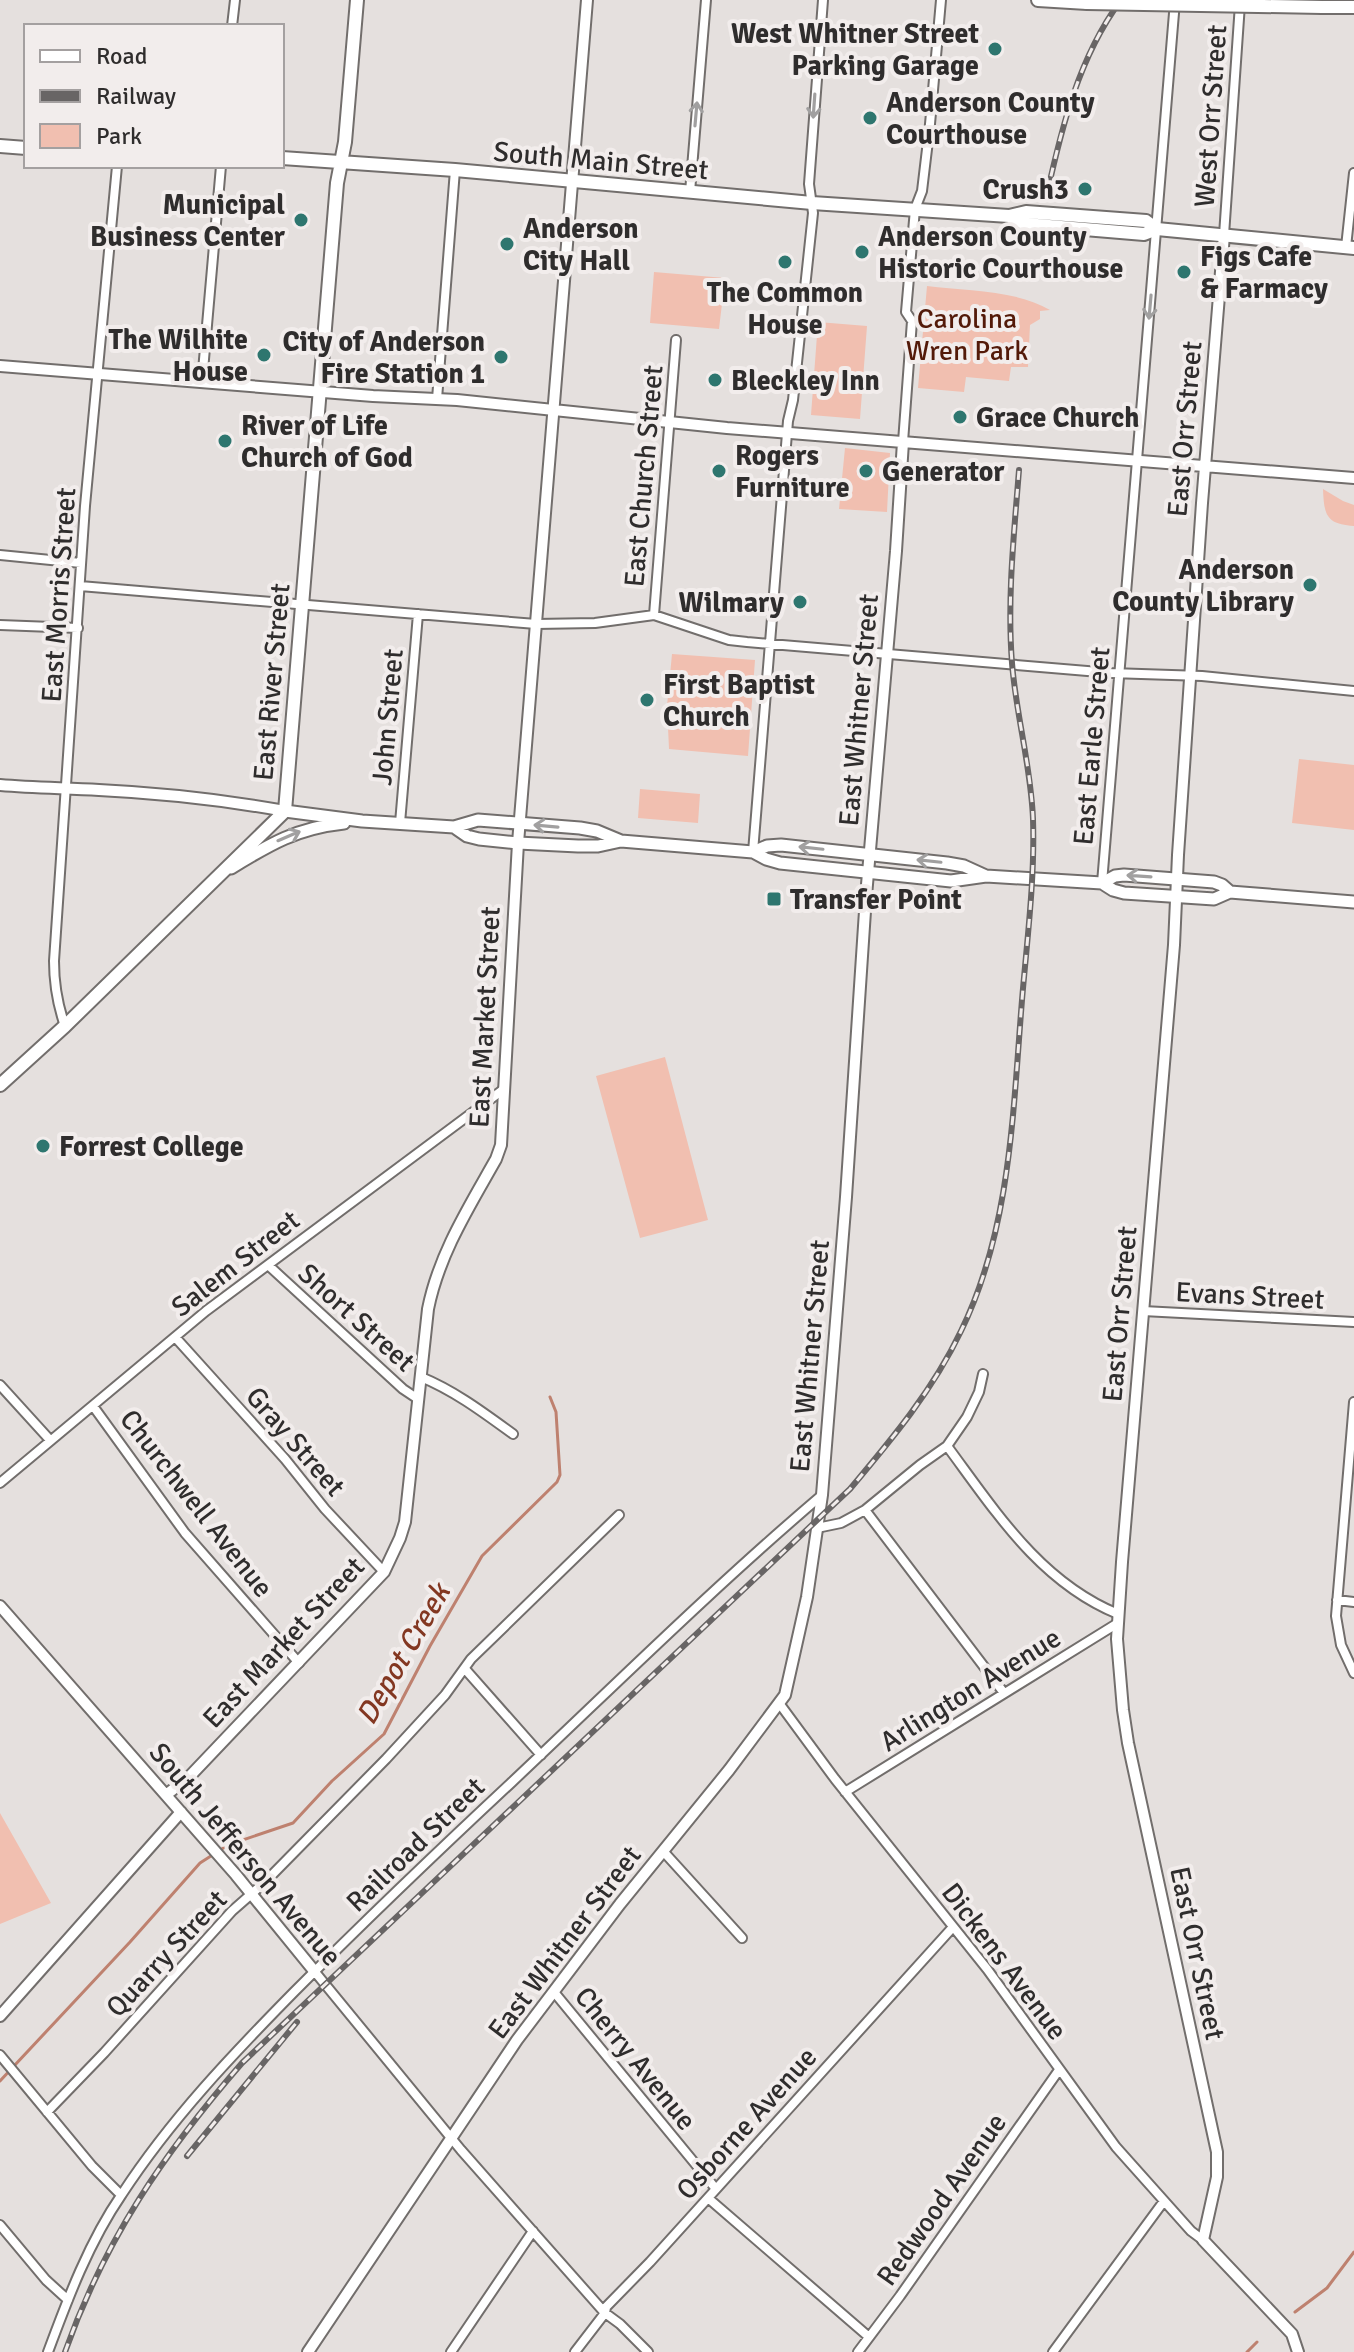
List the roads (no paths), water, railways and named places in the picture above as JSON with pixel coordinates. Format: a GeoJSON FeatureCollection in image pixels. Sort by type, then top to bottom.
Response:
{"type":"FeatureCollection","features":[{"type":"Feature","properties":{"kind":"main road","name":"East River Street"},"geometry":{"type":"LineString","coordinates":[[0,1085],[65,1026],[285,811],[319,391],[357,0]]}},
{"type":"Feature","properties":{"kind":"main road"},"geometry":{"type":"LineString","coordinates":[[1038,0],[1354,7]]}},
{"type":"Feature","properties":{"kind":"main road"},"geometry":{"type":"LineString","coordinates":[[0,146],[24,148]]}},
{"type":"Feature","properties":{"kind":"main road","name":"South Main Street"},"geometry":{"type":"LineString","coordinates":[[284,158],[455,170],[812,203],[1009,216],[1026,212],[1146,221],[1157,229],[1350,247]]}},
{"type":"Feature","properties":{"kind":"main road"},"geometry":{"type":"LineString","coordinates":[[285,811],[362,821],[454,827],[478,820],[580,828],[621,841]]}},
{"type":"Feature","properties":{"kind":"main road"},"geometry":{"type":"LineString","coordinates":[[223,872],[300,831],[362,821]]}},
{"type":"Feature","properties":{"kind":"main road"},"geometry":{"type":"LineString","coordinates":[[454,827],[467,836],[479,839],[578,846],[621,841],[753,852],[780,863],[951,881],[986,876],[1102,883],[1124,893],[1214,899],[1230,892],[1354,902]]}},
{"type":"Feature","properties":{"kind":"main road"},"geometry":{"type":"LineString","coordinates":[[753,852],[767,846],[781,845],[947,863],[964,866],[986,876]]}},
{"type":"Feature","properties":{"kind":"main road"},"geometry":{"type":"LineString","coordinates":[[1102,883],[1124,875],[1214,882],[1230,892]]}},
{"type":"Feature","properties":{"kind":"street"},"geometry":{"type":"LineString","coordinates":[[232,24],[235,0]]}},
{"type":"Feature","properties":{"kind":"street","name":"East Market Street"},"geometry":{"type":"LineString","coordinates":[[166,1795],[190,1776],[384,1572],[405,1522],[432,1288],[445,1253],[496,1159],[503,1129],[518,843],[587,0]]}},
{"type":"Feature","properties":{"kind":"street"},"geometry":{"type":"LineString","coordinates":[[690,192],[706,0]]}},
{"type":"Feature","properties":{"kind":"street"},"geometry":{"type":"LineString","coordinates":[[753,852],[787,433],[813,213],[809,184],[823,0]]}},
{"type":"Feature","properties":{"kind":"street","name":"East Whitner Street"},"geometry":{"type":"LineString","coordinates":[[308,2352],[517,2040],[785,1695],[807,1597],[822,1495],[868,873],[896,551],[912,321],[906,312],[915,209],[922,191],[927,156],[941,0]]}},
{"type":"Feature","properties":{"kind":"street","name":"East Earle Street"},"geometry":{"type":"LineString","coordinates":[[1102,883],[1176,0]]}},
{"type":"Feature","properties":{"kind":"street","name":"West Orr Street"},"geometry":{"type":"LineString","coordinates":[[1224,235],[1241,0]]}},
{"type":"Feature","properties":{"kind":"street","name":"East Morris Street"},"geometry":{"type":"LineString","coordinates":[[65,1026],[54,987],[54,961],[81,563],[117,168]]}},
{"type":"Feature","properties":{"kind":"street"},"geometry":{"type":"LineString","coordinates":[[202,382],[221,168]]}},
{"type":"Feature","properties":{"kind":"street"},"geometry":{"type":"LineString","coordinates":[[437,399],[455,170]]}},
{"type":"Feature","properties":{"kind":"street"},"geometry":{"type":"LineString","coordinates":[[1350,247],[1354,173]]}},
{"type":"Feature","properties":{"kind":"street","name":"East Orr Street"},"geometry":{"type":"LineString","coordinates":[[1203,2240],[1217,2177],[1217,2152],[1128,1743],[1118,1619],[1177,896],[1205,465],[1224,235]]}},
{"type":"Feature","properties":{"kind":"street","name":"East Church Street"},"geometry":{"type":"LineString","coordinates":[[654,615],[676,340]]}},
{"type":"Feature","properties":{"kind":"street"},"geometry":{"type":"LineString","coordinates":[[0,366],[437,399],[787,433],[1354,478]]}},
{"type":"Feature","properties":{"kind":"street"},"geometry":{"type":"LineString","coordinates":[[0,555],[81,563]]}},
{"type":"Feature","properties":{"kind":"street"},"geometry":{"type":"LineString","coordinates":[[80,586],[536,624],[595,623],[654,615],[729,640],[1119,674],[1202,676],[1354,691]]}},
{"type":"Feature","properties":{"kind":"street","name":"John Street"},"geometry":{"type":"LineString","coordinates":[[400,823],[418,614]]}},
{"type":"Feature","properties":{"kind":"street"},"geometry":{"type":"LineString","coordinates":[[0,625],[78,628]]}},
{"type":"Feature","properties":{"kind":"street"},"geometry":{"type":"LineString","coordinates":[[0,785],[216,800],[285,811]]}},
{"type":"Feature","properties":{"kind":"street","name":"Salem Street"},"geometry":{"type":"LineString","coordinates":[[0,1483],[175,1337],[504,1089]]}},
{"type":"Feature","properties":{"kind":"street","name":"Short Street"},"geometry":{"type":"LineString","coordinates":[[268,1265],[403,1389],[418,1399]]}},
{"type":"Feature","properties":{"kind":"street","name":"Evans Street"},"geometry":{"type":"LineString","coordinates":[[1143,1311],[1354,1322]]}},
{"type":"Feature","properties":{"kind":"street","name":"Gray Street"},"geometry":{"type":"LineString","coordinates":[[175,1337],[384,1572]]}},
{"type":"Feature","properties":{"kind":"street"},"geometry":{"type":"LineString","coordinates":[[817,1528],[841,1523],[865,1510],[947,1446],[967,1417],[979,1392],[983,1374]]}},
{"type":"Feature","properties":{"kind":"street","name":"Short Street"},"geometry":{"type":"LineString","coordinates":[[421,1377],[467,1400],[513,1434]]}},
{"type":"Feature","properties":{"kind":"street"},"geometry":{"type":"LineString","coordinates":[[0,1385],[50,1440]]}},
{"type":"Feature","properties":{"kind":"street"},"geometry":{"type":"LineString","coordinates":[[1354,1402],[1336,1616],[1341,1645],[1354,1673]]}},
{"type":"Feature","properties":{"kind":"street","name":"Churchwell Avenue"},"geometry":{"type":"LineString","coordinates":[[93,1406],[185,1533],[299,1663]]}},
{"type":"Feature","properties":{"kind":"street"},"geometry":{"type":"LineString","coordinates":[[947,1446],[1013,1535],[1043,1567],[1118,1619]]}},
{"type":"Feature","properties":{"kind":"street","name":"Railroad Street"},"geometry":{"type":"LineString","coordinates":[[48,2352],[101,2228],[121,2195],[183,2110],[238,2049],[541,1755],[822,1495]]}},
{"type":"Feature","properties":{"kind":"street"},"geometry":{"type":"LineString","coordinates":[[865,1510],[1004,1693]]}},
{"type":"Feature","properties":{"kind":"street","name":"Quarry Street"},"geometry":{"type":"LineString","coordinates":[[47,2112],[232,1911],[386,1759],[445,1695],[471,1659],[619,1515]]}},
{"type":"Feature","properties":{"kind":"street"},"geometry":{"type":"LineString","coordinates":[[1337,1600],[1354,1602]]}},
{"type":"Feature","properties":{"kind":"street","name":"South Jefferson Avenue"},"geometry":{"type":"LineString","coordinates":[[0,1606],[252,1894],[451,2137],[605,2313],[620,2324],[642,2350]]}},
{"type":"Feature","properties":{"kind":"street","name":"Arlington Avenue"},"geometry":{"type":"LineString","coordinates":[[845,1792],[1118,1619]]}},
{"type":"Feature","properties":{"kind":"street"},"geometry":{"type":"LineString","coordinates":[[465,1669],[541,1755]]}},
{"type":"Feature","properties":{"kind":"street","name":"Dickens Avenue"},"geometry":{"type":"LineString","coordinates":[[779,1703],[845,1792],[987,1969],[1116,2147],[1191,2231],[1203,2240]]}},
{"type":"Feature","properties":{"kind":"street"},"geometry":{"type":"LineString","coordinates":[[0,2016],[181,1812]]}},
{"type":"Feature","properties":{"kind":"street"},"geometry":{"type":"LineString","coordinates":[[663,1851],[742,1938]]}},
{"type":"Feature","properties":{"kind":"street","name":"Osborne Avenue"},"geometry":{"type":"LineString","coordinates":[[575,2352],[605,2313],[606,2307],[953,1927]]}},
{"type":"Feature","properties":{"kind":"street","name":"Cherry Avenue"},"geometry":{"type":"LineString","coordinates":[[554,1992],[716,2189]]}},
{"type":"Feature","properties":{"kind":"street"},"geometry":{"type":"LineString","coordinates":[[0,2055],[92,2166],[121,2195]]}},
{"type":"Feature","properties":{"kind":"street","name":"Redwood Avenue"},"geometry":{"type":"LineString","coordinates":[[858,2352],[1059,2070]]}},
{"type":"Feature","properties":{"kind":"street"},"geometry":{"type":"LineString","coordinates":[[708,2198],[869,2337]]}},
{"type":"Feature","properties":{"kind":"street"},"geometry":{"type":"LineString","coordinates":[[1053,2352],[1164,2201]]}},
{"type":"Feature","properties":{"kind":"street"},"geometry":{"type":"LineString","coordinates":[[0,2225],[46,2280],[68,2300]]}},
{"type":"Feature","properties":{"kind":"street"},"geometry":{"type":"LineString","coordinates":[[451,2352],[533,2231]]}},
{"type":"Feature","properties":{"kind":"street"},"geometry":{"type":"LineString","coordinates":[[1203,2240],[1292,2334],[1298,2352]]}},
{"type":"Feature","properties":{"kind":"waterway","name":"Depot Creek"},"geometry":{"type":"LineString","coordinates":[[0,2081],[200,1863],[228,1845],[293,1823],[332,1781],[384,1734],[482,1556],[557,1482],[560,1475],[556,1412],[550,1397]]}},
{"type":"Feature","properties":{"kind":"waterway"},"geometry":{"type":"LineString","coordinates":[[1295,2312],[1327,2288],[1354,2252]]}},
{"type":"Feature","properties":{"kind":"waterway"},"geometry":{"type":"LineString","coordinates":[[1247,2352],[1257,2342]]}},
{"type":"Feature","properties":{"kind":"railway"},"geometry":{"type":"LineString","coordinates":[[1047,194],[1066,118],[1083,69],[1106,22],[1121,0]]}},
{"type":"Feature","properties":{"kind":"railway"},"geometry":{"type":"LineString","coordinates":[[65,2352],[99,2272],[139,2199],[187,2130],[242,2063],[850,1489],[925,1394],[950,1353],[978,1292],[1000,1210],[1012,1126],[1032,887],[1032,799],[1014,682],[1010,615],[1019,470]]}},
{"type":"Feature","properties":{"kind":"railway"},"geometry":{"type":"LineString","coordinates":[[187,2156],[297,2022]]}},
{"type":"Feature","properties":{"kind":"place","name":"West Whitner Street Parking Garage"},"geometry":{"type":"Point","coordinates":[995,49]}},
{"type":"Feature","properties":{"kind":"place","name":"Anderson County Courthouse"},"geometry":{"type":"Point","coordinates":[870,118]}},
{"type":"Feature","properties":{"kind":"place","name":"Crush3"},"geometry":{"type":"Point","coordinates":[1085,189]}},
{"type":"Feature","properties":{"kind":"place","name":"Municipal Business Center"},"geometry":{"type":"Point","coordinates":[301,220]}},
{"type":"Feature","properties":{"kind":"place","name":"Anderson City Hall"},"geometry":{"type":"Point","coordinates":[507,244]}},
{"type":"Feature","properties":{"kind":"place","name":"Anderson County Historic Courthouse"},"geometry":{"type":"Point","coordinates":[862,252]}},
{"type":"Feature","properties":{"kind":"place","name":"The Common House"},"geometry":{"type":"Point","coordinates":[785,262]}},
{"type":"Feature","properties":{"kind":"place","name":"Figs Cafe & Farmacy"},"geometry":{"type":"Point","coordinates":[1184,272]}},
{"type":"Feature","properties":{"kind":"place","name":"The Wilhite House"},"geometry":{"type":"Point","coordinates":[264,355]}},
{"type":"Feature","properties":{"kind":"place","name":"City of Anderson Fire Station 1"},"geometry":{"type":"Point","coordinates":[501,357]}},
{"type":"Feature","properties":{"kind":"place","name":"Bleckley Inn"},"geometry":{"type":"Point","coordinates":[715,380]}},
{"type":"Feature","properties":{"kind":"place","name":"Grace Church"},"geometry":{"type":"Point","coordinates":[960,417]}},
{"type":"Feature","properties":{"kind":"place","name":"River of Life Church of God"},"geometry":{"type":"Point","coordinates":[225,441]}},
{"type":"Feature","properties":{"kind":"place","name":"Rogers Furniture"},"geometry":{"type":"Point","coordinates":[719,471]}},
{"type":"Feature","properties":{"kind":"place","name":"Generator"},"geometry":{"type":"Point","coordinates":[866,471]}},
{"type":"Feature","properties":{"kind":"place","name":"Anderson County Library"},"geometry":{"type":"Point","coordinates":[1310,585]}},
{"type":"Feature","properties":{"kind":"place","name":"Wilmary"},"geometry":{"type":"Point","coordinates":[800,602]}},
{"type":"Feature","properties":{"kind":"place","name":"First Baptist Church"},"geometry":{"type":"Point","coordinates":[647,700]}},
{"type":"Feature","properties":{"kind":"place","name":"Transfer Point"},"geometry":{"type":"Point","coordinates":[774,899]}},
{"type":"Feature","properties":{"kind":"place","name":"Forrest College"},"geometry":{"type":"Point","coordinates":[43,1146]}},
{"type":"Feature","properties":{"kind":"park label","name":"Carolina Wren Park"},"geometry":{"type":"Point","coordinates":[967,334]}}]}
